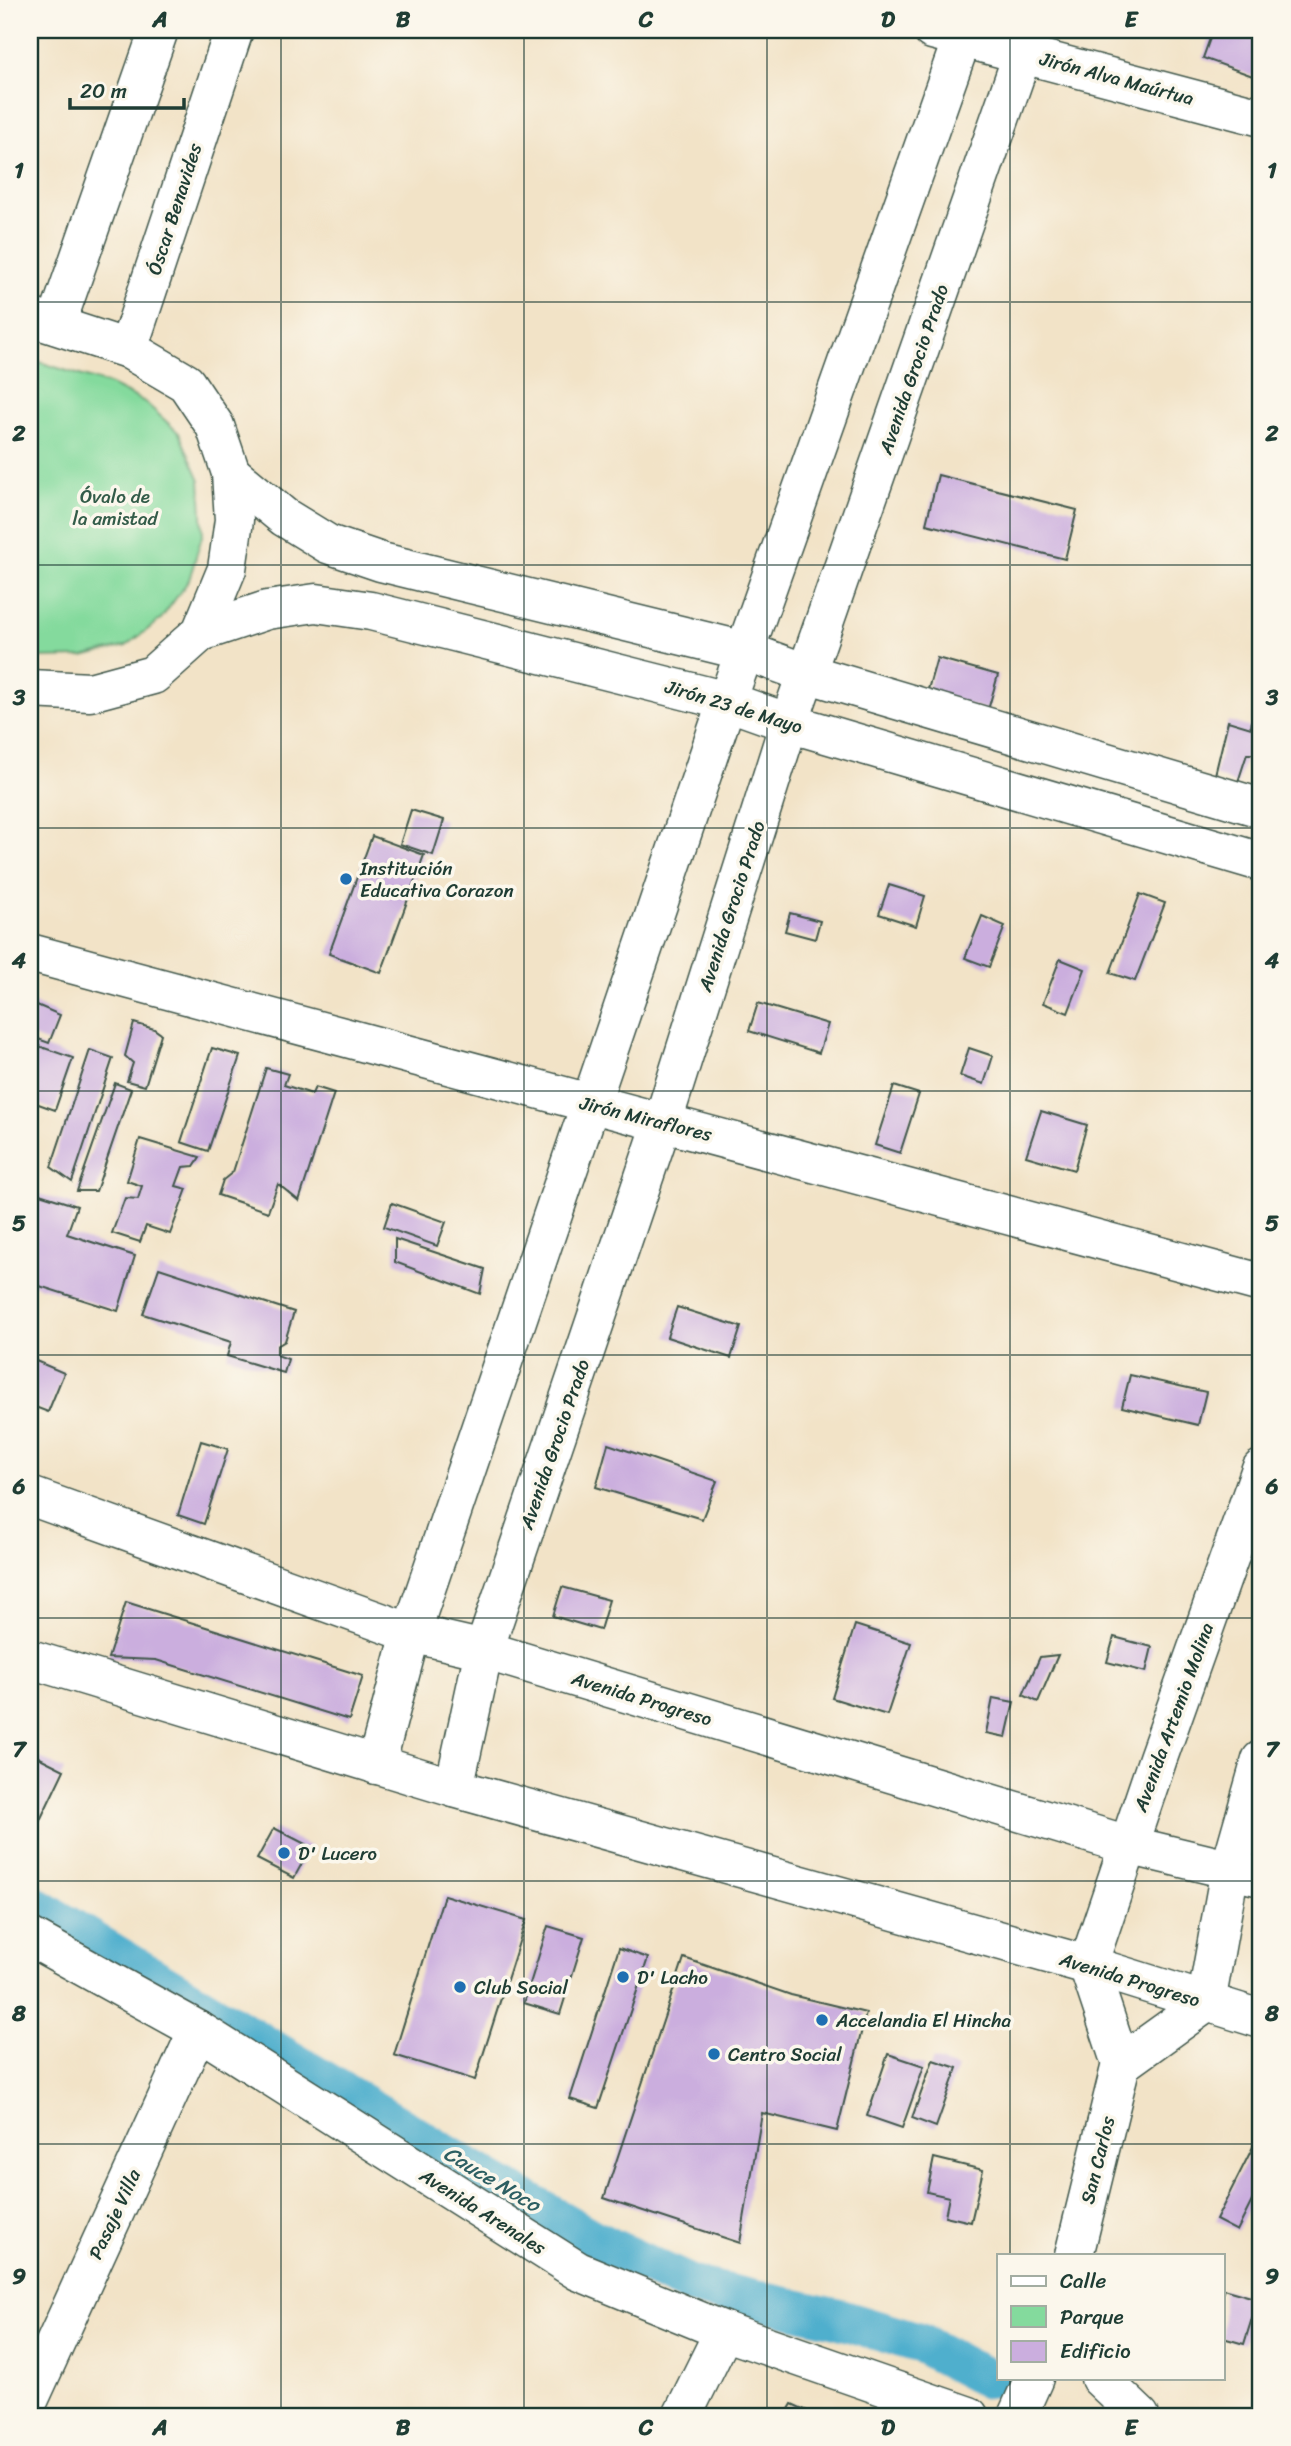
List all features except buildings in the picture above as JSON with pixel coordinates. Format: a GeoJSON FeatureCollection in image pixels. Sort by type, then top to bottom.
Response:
{"type":"FeatureCollection","features":[{"type":"Feature","properties":{"kind":"main road"},"geometry":{"type":"LineString","coordinates":[[30,689],[90,692],[153,675],[201,632],[227,569],[234,520],[231,473],[215,426],[186,383],[128,349],[43,321],[159,30]]}},
{"type":"Feature","properties":{"kind":"main road","name":"Óscar Benavides"},"geometry":{"type":"LineString","coordinates":[[128,349],[234,30]]}},
{"type":"Feature","properties":{"kind":"main road"},"geometry":{"type":"LineString","coordinates":[[376,1765],[411,1633],[953,32]]}},
{"type":"Feature","properties":{"kind":"main road","name":"Jirón Alva Maúrtua"},"geometry":{"type":"LineString","coordinates":[[953,32],[1027,41],[1261,117]]}},
{"type":"Feature","properties":{"kind":"main road","name":"Avenida Grocio Prado"},"geometry":{"type":"LineString","coordinates":[[454,1788],[484,1650],[663,1121],[789,723],[1027,41]]}},
{"type":"Feature","properties":{"kind":"main road"},"geometry":{"type":"LineString","coordinates":[[231,473],[284,517],[328,544],[381,562],[744,651],[806,673],[1261,808]]}},
{"type":"Feature","properties":{"kind":"main road","name":"Jirón 23 de Mayo"},"geometry":{"type":"LineString","coordinates":[[201,632],[267,610],[316,603],[372,611],[727,701],[789,723],[1261,862]]}},
{"type":"Feature","properties":{"kind":"main road","name":"Jirón Miraflores"},"geometry":{"type":"LineString","coordinates":[[30,953],[1261,1283]]}},
{"type":"Feature","properties":{"kind":"main road","name":"Avenida Artemio Molina"},"geometry":{"type":"LineString","coordinates":[[1088,1965],[1261,1469]]}},
{"type":"Feature","properties":{"kind":"main road","name":"Avenida Progreso"},"geometry":{"type":"LineString","coordinates":[[30,1496],[411,1633],[484,1650],[1128,1845],[1246,1873]]}},
{"type":"Feature","properties":{"kind":"main road","name":"Avenida Progreso"},"geometry":{"type":"LineString","coordinates":[[30,1660],[454,1788],[1088,1965],[1261,2019]]}},
{"type":"Feature","properties":{"kind":"main road"},"geometry":{"type":"LineString","coordinates":[[1088,1965],[1121,2064],[1206,2003],[1246,1873],[1261,1760]]}},
{"type":"Feature","properties":{"kind":"main road","name":"Avenida Arenales"},"geometry":{"type":"LineString","coordinates":[[30,1937],[198,2030],[578,2271],[724,2331],[969,2416]]}},
{"type":"Feature","properties":{"kind":"main road","name":"Pasaje Villa"},"geometry":{"type":"LineString","coordinates":[[30,2398],[198,2030]]}},
{"type":"Feature","properties":{"kind":"main road","name":"San Carlos"},"geometry":{"type":"LineString","coordinates":[[1074,2254],[1121,2064]]}},
{"type":"Feature","properties":{"kind":"main road"},"geometry":{"type":"LineString","coordinates":[[682,2416],[724,2331]]}},
{"type":"Feature","properties":{"kind":"main road"},"geometry":{"type":"LineString","coordinates":[[1017,2416],[1033,2380]]}},
{"type":"Feature","properties":{"kind":"main road"},"geometry":{"type":"LineString","coordinates":[[1102,2380],[1140,2416]]}},
{"type":"Feature","properties":{"kind":"green space","name":"Óvalo de la amistad"},"geometry":{"type":"Polygon","coordinates":[[[30,359],[111,385],[145,402],[179,433],[200,480],[203,533],[189,580],[160,620],[126,646],[83,657],[30,656],[30,359]]]}},
{"type":"Feature","properties":{"kind":"waterway","name":"Cauce Noco"},"geometry":{"type":"LineString","coordinates":[[30,1903],[449,2156],[596,2241],[693,2286],[840,2319],[922,2344],[988,2379]]}},
{"type":"Feature","properties":{"kind":"place","name":"Institución Educativa Corazon"},"geometry":{"type":"Point","coordinates":[346,879]}},
{"type":"Feature","properties":{"kind":"place","name":"D' Lucero"},"geometry":{"type":"Point","coordinates":[284,1853]}},
{"type":"Feature","properties":{"kind":"place","name":"D' Lacho"},"geometry":{"type":"Point","coordinates":[623,1977]}},
{"type":"Feature","properties":{"kind":"place","name":"Club Social"},"geometry":{"type":"Point","coordinates":[460,1987]}},
{"type":"Feature","properties":{"kind":"place","name":"Accelandia El Hincha"},"geometry":{"type":"Point","coordinates":[822,2020]}},
{"type":"Feature","properties":{"kind":"place","name":"Centro Social"},"geometry":{"type":"Point","coordinates":[714,2054]}}]}
